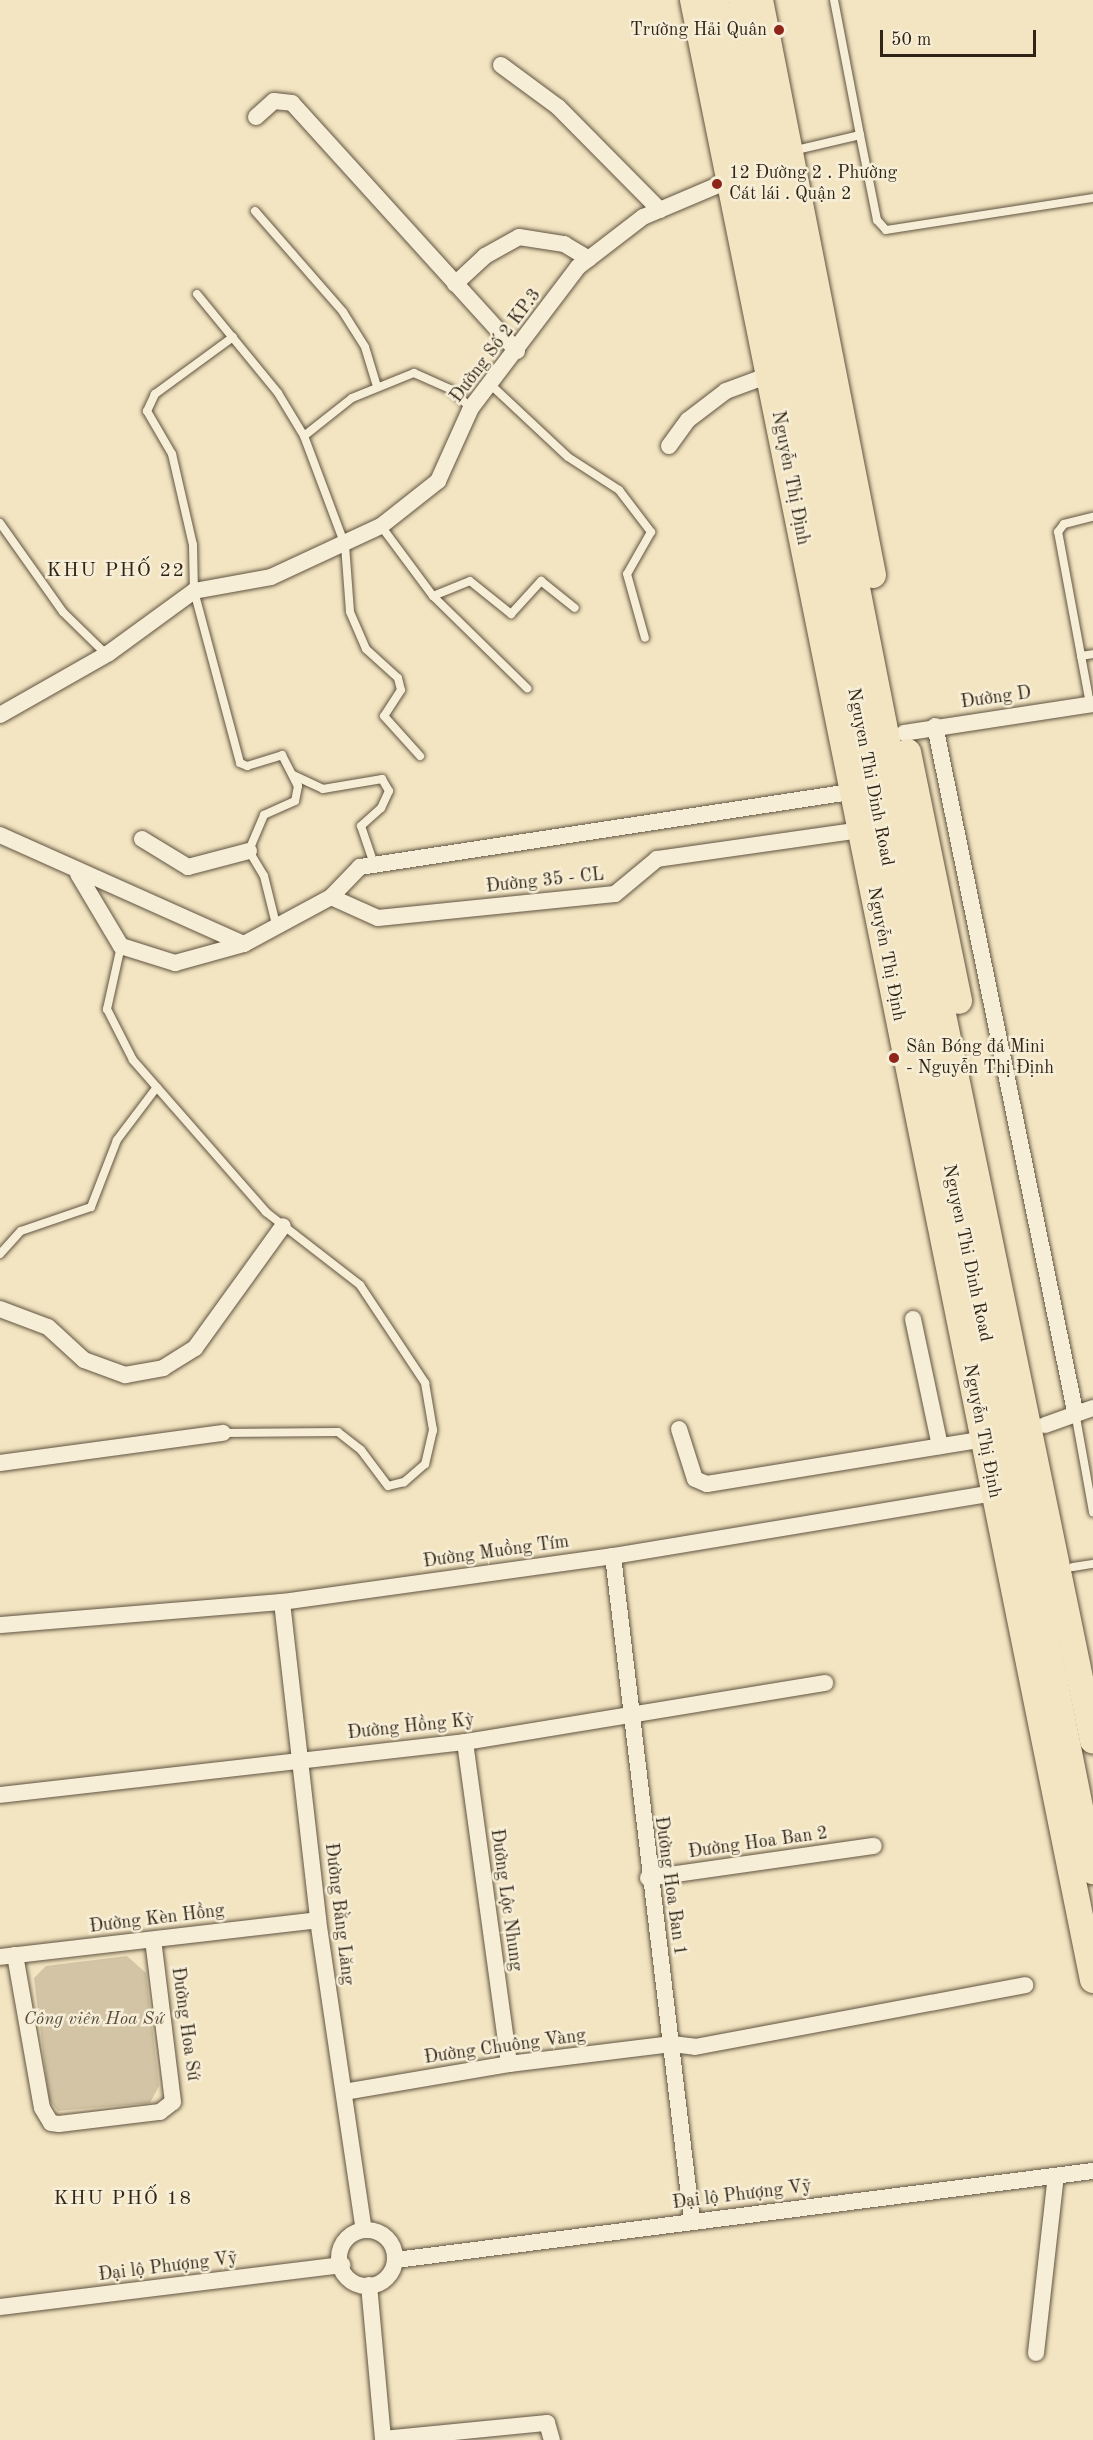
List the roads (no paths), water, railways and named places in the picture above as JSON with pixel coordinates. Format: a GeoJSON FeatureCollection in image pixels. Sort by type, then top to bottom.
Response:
{"type":"FeatureCollection","features":[{"type":"Feature","properties":{"kind":"main road","name":"Nguyễn Thị Định"},"geometry":{"type":"LineString","coordinates":[[693,0],[741,179],[769,375],[884,785],[891,824],[956,987],[1038,1427],[1050,1483],[1076,1567],[1093,1666]]}},
{"type":"Feature","properties":{"kind":"main road","name":"Nguyen Thi Dinh Road"},"geometry":{"type":"LineString","coordinates":[[716,0],[741,179],[884,785]]}},
{"type":"Feature","properties":{"kind":"main road","name":"Nguyen Thi Dinh Road"},"geometry":{"type":"LineString","coordinates":[[741,0],[884,785]]}},
{"type":"Feature","properties":{"kind":"main road","name":"Nguyễn Thị Định"},"geometry":{"type":"LineString","coordinates":[[760,0],[792,151],[904,733],[884,785],[891,824]]}},
{"type":"Feature","properties":{"kind":"main road","name":"Nguyen Thi Dinh Road"},"geometry":{"type":"LineString","coordinates":[[891,824],[1038,1427]]}},
{"type":"Feature","properties":{"kind":"main road","name":"Nguyen Thi Dinh Road"},"geometry":{"type":"LineString","coordinates":[[891,824],[994,1437],[1093,1871]]}},
{"type":"Feature","properties":{"kind":"main road"},"geometry":{"type":"LineString","coordinates":[[994,1437],[1038,1427]]}},
{"type":"Feature","properties":{"kind":"main road"},"geometry":{"type":"LineString","coordinates":[[1005,1491],[1050,1483]]}},
{"type":"Feature","properties":{"kind":"main road","name":"Nguyễn Thị Định"},"geometry":{"type":"LineString","coordinates":[[1005,1491],[1093,1980]]}},
{"type":"Feature","properties":{"kind":"main road"},"geometry":{"type":"LineString","coordinates":[[1076,1567],[1093,1741]]}},
{"type":"Feature","properties":{"kind":"street"},"geometry":{"type":"LineString","coordinates":[[501,66],[558,107],[660,210]]}},
{"type":"Feature","properties":{"kind":"street"},"geometry":{"type":"LineString","coordinates":[[256,117],[274,101],[292,103],[517,351]]}},
{"type":"Feature","properties":{"kind":"street","name":"Đường Số 2 KP.3"},"geometry":{"type":"LineString","coordinates":[[0,715],[107,655],[194,591],[272,577],[345,545],[381,526],[438,481],[471,408],[589,259],[660,210],[741,179]]}},
{"type":"Feature","properties":{"kind":"street"},"geometry":{"type":"LineString","coordinates":[[455,284],[484,256],[519,237],[564,244],[589,259]]}},
{"type":"Feature","properties":{"kind":"street"},"geometry":{"type":"LineString","coordinates":[[669,446],[688,420],[726,391],[769,375]]}},
{"type":"Feature","properties":{"kind":"street","name":"Đường D"},"geometry":{"type":"LineString","coordinates":[[904,733],[935,726],[1091,704]]}},
{"type":"Feature","properties":{"kind":"street"},"geometry":{"type":"LineString","coordinates":[[935,726],[985,982],[1075,1411]]}},
{"type":"Feature","properties":{"kind":"street"},"geometry":{"type":"LineString","coordinates":[[78,874],[121,946],[175,963],[244,944],[276,924],[331,897],[360,867],[884,785]]}},
{"type":"Feature","properties":{"kind":"street","name":"Đường 35 - CL"},"geometry":{"type":"LineString","coordinates":[[331,897],[378,918],[615,894],[657,859],[891,824]]}},
{"type":"Feature","properties":{"kind":"street"},"geometry":{"type":"LineString","coordinates":[[0,835],[78,874],[102,877],[244,944]]}},
{"type":"Feature","properties":{"kind":"street"},"geometry":{"type":"LineString","coordinates":[[142,839],[188,867],[249,851]]}},
{"type":"Feature","properties":{"kind":"street"},"geometry":{"type":"LineString","coordinates":[[956,987],[985,982]]}},
{"type":"Feature","properties":{"kind":"street"},"geometry":{"type":"LineString","coordinates":[[0,1309],[48,1327],[84,1360],[125,1375],[163,1368],[195,1348],[283,1226]]}},
{"type":"Feature","properties":{"kind":"street"},"geometry":{"type":"LineString","coordinates":[[913,1319],[940,1446]]}},
{"type":"Feature","properties":{"kind":"street"},"geometry":{"type":"LineString","coordinates":[[1038,1427],[1075,1411],[1093,1408]]}},
{"type":"Feature","properties":{"kind":"street"},"geometry":{"type":"LineString","coordinates":[[679,1428],[695,1479],[707,1484],[994,1437]]}},
{"type":"Feature","properties":{"kind":"street"},"geometry":{"type":"LineString","coordinates":[[0,1463],[223,1433]]}},
{"type":"Feature","properties":{"kind":"street","name":"Đường Muồng Tím"},"geometry":{"type":"LineString","coordinates":[[0,1625],[282,1602],[613,1556],[1005,1491]]}},
{"type":"Feature","properties":{"kind":"street","name":"Đường Hoa Ban 1"},"geometry":{"type":"LineString","coordinates":[[613,1556],[648,1878],[672,2044],[692,2221]]}},
{"type":"Feature","properties":{"kind":"street","name":"Đường Bằng Lăng"},"geometry":{"type":"LineString","coordinates":[[282,1602],[318,1920],[364,2230]]}},
{"type":"Feature","properties":{"kind":"street","name":"Đường Hồng Kỳ"},"geometry":{"type":"LineString","coordinates":[[0,1795],[465,1742],[629,1718],[825,1683]]}},
{"type":"Feature","properties":{"kind":"street","name":"Đường Lộc Nhung"},"geometry":{"type":"LineString","coordinates":[[465,1742],[509,2064]]}},
{"type":"Feature","properties":{"kind":"street","name":"Đường Hoa Ban 2"},"geometry":{"type":"LineString","coordinates":[[648,1878],[874,1846]]}},
{"type":"Feature","properties":{"kind":"street","name":"Đường Kèn Hồng"},"geometry":{"type":"LineString","coordinates":[[8,1956],[318,1920]]}},
{"type":"Feature","properties":{"kind":"street","name":"Đường Hoa Sứ"},"geometry":{"type":"LineString","coordinates":[[8,1956],[42,2108],[51,2123],[59,2124],[160,2112],[173,2102],[153,1940]]}},
{"type":"Feature","properties":{"kind":"street","name":"Đường Chuông Vàng"},"geometry":{"type":"LineString","coordinates":[[344,2092],[509,2064],[672,2044],[695,2047],[1025,1985]]}},
{"type":"Feature","properties":{"kind":"street","name":"Đại lộ Phượng Vỹ"},"geometry":{"type":"LineString","coordinates":[[396,2260],[1093,2171]]}},
{"type":"Feature","properties":{"kind":"street"},"geometry":{"type":"LineString","coordinates":[[1036,2353],[1056,2176]]}},
{"type":"Feature","properties":{"kind":"street"},"geometry":{"type":"LineString","coordinates":[[364,2230],[388,2240],[396,2260],[388,2277],[369,2285],[351,2281],[342,2265],[342,2245],[364,2230]]}},
{"type":"Feature","properties":{"kind":"street","name":"Đại lộ Phượng Vỹ"},"geometry":{"type":"LineString","coordinates":[[0,2307],[342,2265]]}},
{"type":"Feature","properties":{"kind":"street"},"geometry":{"type":"LineString","coordinates":[[369,2285],[383,2439],[547,2423],[552,2440]]}},
{"type":"Feature","properties":{"kind":"lane"},"geometry":{"type":"LineString","coordinates":[[834,0],[877,220],[886,230],[1093,198]]}},
{"type":"Feature","properties":{"kind":"lane"},"geometry":{"type":"LineString","coordinates":[[792,151],[860,135]]}},
{"type":"Feature","properties":{"kind":"lane"},"geometry":{"type":"LineString","coordinates":[[255,211],[343,312],[365,347],[376,384]]}},
{"type":"Feature","properties":{"kind":"lane"},"geometry":{"type":"LineString","coordinates":[[197,294],[278,393],[304,436],[345,545],[350,612],[366,649],[398,678],[401,690],[384,716],[420,756]]}},
{"type":"Feature","properties":{"kind":"lane"},"geometry":{"type":"LineString","coordinates":[[232,337],[148,401],[147,411],[172,454],[193,545],[194,591],[240,763],[247,766],[282,755],[298,786],[295,801],[264,815],[249,851],[264,876],[276,924]]}},
{"type":"Feature","properties":{"kind":"lane"},"geometry":{"type":"LineString","coordinates":[[304,436],[376,384],[414,373],[450,389],[471,408]]}},
{"type":"Feature","properties":{"kind":"lane"},"geometry":{"type":"LineString","coordinates":[[490,385],[568,457],[619,490],[651,532],[627,574],[645,638]]}},
{"type":"Feature","properties":{"kind":"lane"},"geometry":{"type":"LineString","coordinates":[[1091,704],[1058,532],[1064,524],[1093,518]]}},
{"type":"Feature","properties":{"kind":"lane"},"geometry":{"type":"LineString","coordinates":[[0,523],[63,612],[107,655]]}},
{"type":"Feature","properties":{"kind":"lane"},"geometry":{"type":"LineString","coordinates":[[381,526],[433,596],[527,688]]}},
{"type":"Feature","properties":{"kind":"lane"},"geometry":{"type":"LineString","coordinates":[[433,596],[470,581],[511,614],[541,581],[575,608]]}},
{"type":"Feature","properties":{"kind":"lane"},"geometry":{"type":"LineString","coordinates":[[1081,656],[1093,654]]}},
{"type":"Feature","properties":{"kind":"lane"},"geometry":{"type":"LineString","coordinates":[[293,775],[323,789],[382,779],[388,790],[381,808],[361,826],[374,864]]}},
{"type":"Feature","properties":{"kind":"lane"},"geometry":{"type":"LineString","coordinates":[[121,946],[107,1009],[133,1060],[283,1226],[360,1285],[425,1383],[433,1430],[425,1464],[404,1482],[388,1486],[361,1450],[338,1432],[223,1433]]}},
{"type":"Feature","properties":{"kind":"lane"},"geometry":{"type":"LineString","coordinates":[[0,1254],[21,1231],[90,1207],[117,1140],[157,1087]]}},
{"type":"Feature","properties":{"kind":"lane"},"geometry":{"type":"LineString","coordinates":[[1075,1411],[1093,1512]]}},
{"type":"Feature","properties":{"kind":"place","name":"Trường Hải Quân"},"geometry":{"type":"Point","coordinates":[779,30]}},
{"type":"Feature","properties":{"kind":"place","name":"12 Đường 2 . Phường Cát lái . Quận 2"},"geometry":{"type":"Point","coordinates":[717,184]}},
{"type":"Feature","properties":{"kind":"place","name":"Sân Bóng đá Mini - Nguyễn Thị Định"},"geometry":{"type":"Point","coordinates":[894,1058]}},
{"type":"Feature","properties":{"kind":"district","name":"KHU PHỐ 22"},"geometry":{"type":"Point","coordinates":[116,571]}},
{"type":"Feature","properties":{"kind":"district","name":"KHU PHỐ 18"},"geometry":{"type":"Point","coordinates":[123,2199]}},
{"type":"Feature","properties":{"kind":"park label","name":"Công viên Hoa Sứ"},"geometry":{"type":"Point","coordinates":[94,2019]}}]}
